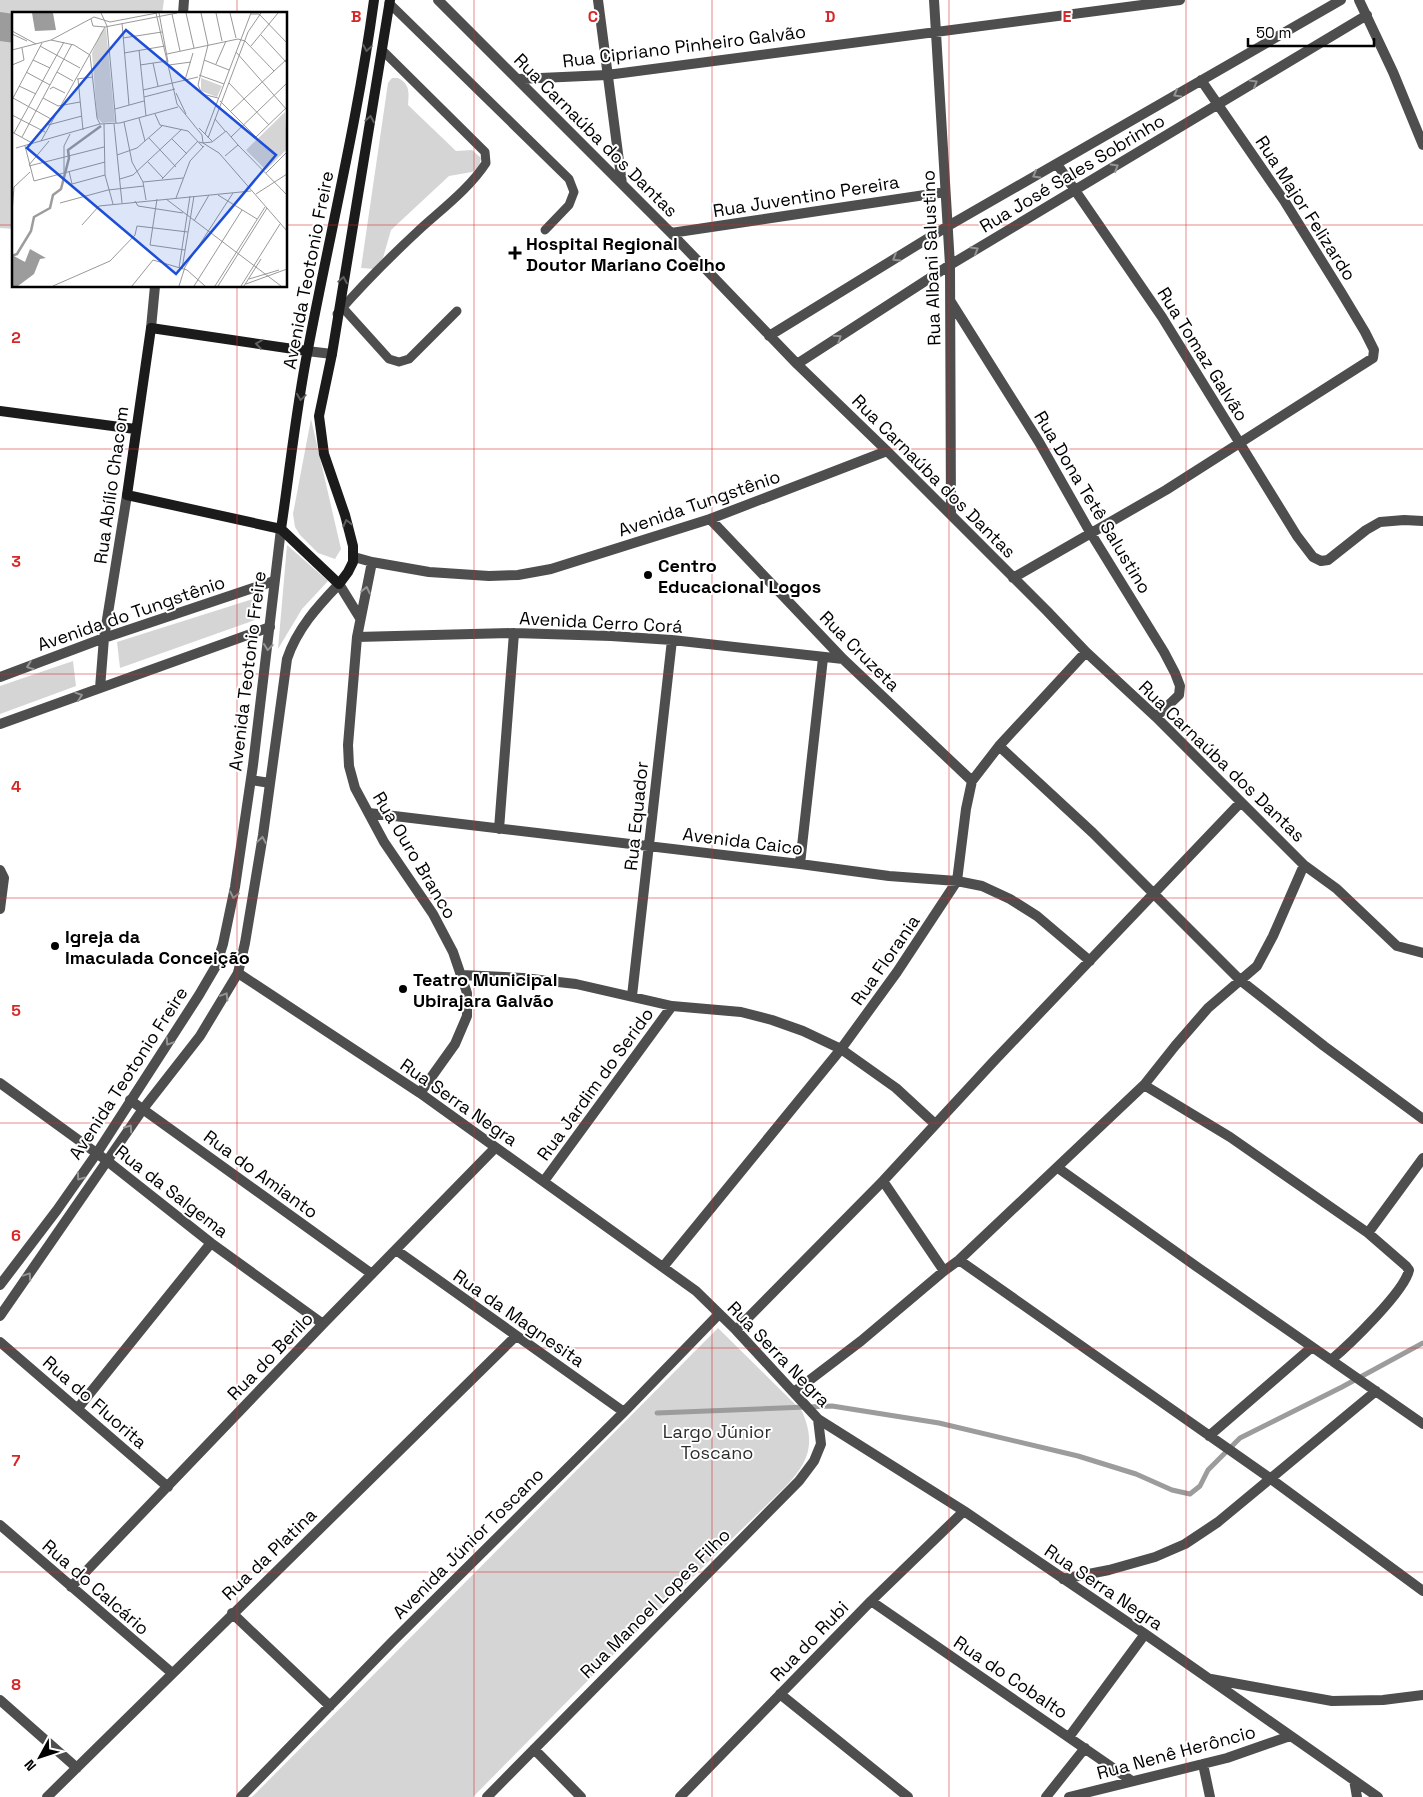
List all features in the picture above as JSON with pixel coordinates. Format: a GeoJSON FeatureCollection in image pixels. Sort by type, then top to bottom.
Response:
{"type":"FeatureCollection","features":[{"type":"Feature","properties":{"kind":"main road","name":"Avenida Teotonio Freire"},"geometry":{"type":"LineString","coordinates":[[281,529],[307,351],[367,52],[374,0]]}},
{"type":"Feature","properties":{"kind":"main road","name":"Avenida Teotonio Freire"},"geometry":{"type":"LineString","coordinates":[[339,584],[348,572],[354,557],[353,546],[345,515],[324,454],[319,416],[340,311],[390,2]]}},
{"type":"Feature","properties":{"kind":"main road"},"geometry":{"type":"LineString","coordinates":[[151,328],[307,351]]}},
{"type":"Feature","properties":{"kind":"main road","name":"Rua Abílio Chacom"},"geometry":{"type":"LineString","coordinates":[[127,495],[151,328]]}},
{"type":"Feature","properties":{"kind":"main road"},"geometry":{"type":"LineString","coordinates":[[0,411],[135,430]]}},
{"type":"Feature","properties":{"kind":"main road"},"geometry":{"type":"LineString","coordinates":[[127,495],[281,529],[339,584]]}},
{"type":"Feature","properties":{"kind":"street","name":"Rua Carnaúba dos Dantas"},"geometry":{"type":"LineString","coordinates":[[438,0],[671,233],[797,364],[887,451],[1086,652],[1156,717],[1304,865],[1337,890],[1397,946],[1423,952]]}},
{"type":"Feature","properties":{"kind":"street"},"geometry":{"type":"LineString","coordinates":[[598,0],[622,184]]}},
{"type":"Feature","properties":{"kind":"street","name":"Rua Albani Salustino"},"geometry":{"type":"LineString","coordinates":[[934,0],[950,265],[951,515]]}},
{"type":"Feature","properties":{"kind":"street","name":"Rua Cipriano Pinheiro Galvão"},"geometry":{"type":"LineString","coordinates":[[518,79],[607,75],[1180,0]]}},
{"type":"Feature","properties":{"kind":"street","name":"Rua José Sales Sobrinho"},"geometry":{"type":"LineString","coordinates":[[769,336],[948,226],[1341,0]]}},
{"type":"Feature","properties":{"kind":"street"},"geometry":{"type":"LineString","coordinates":[[1359,0],[1423,145]]}},
{"type":"Feature","properties":{"kind":"street","name":"Rua José Sales Sobrinho"},"geometry":{"type":"LineString","coordinates":[[797,364],[950,265],[1367,15]]}},
{"type":"Feature","properties":{"kind":"street","name":"Rua Major Felizardo"},"geometry":{"type":"LineString","coordinates":[[1201,80],[1285,202],[1351,308],[1374,350],[1373,358],[1240,444]]}},
{"type":"Feature","properties":{"kind":"street","name":"Rua Tomaz Galvão"},"geometry":{"type":"LineString","coordinates":[[1056,164],[1162,317],[1297,536],[1313,557],[1321,561],[1328,560],[1366,530],[1380,522],[1390,520],[1423,521]]}},
{"type":"Feature","properties":{"kind":"street","name":"Rua Juventino Pereira"},"geometry":{"type":"LineString","coordinates":[[671,233],[945,192]]}},
{"type":"Feature","properties":{"kind":"street","name":"Rua Abílio Chacom"},"geometry":{"type":"LineString","coordinates":[[151,328],[156,288]]}},
{"type":"Feature","properties":{"kind":"street","name":"Rua Dona Tetê Salustino"},"geometry":{"type":"LineString","coordinates":[[950,302],[1039,442],[1090,532],[1140,610],[1175,673],[1180,686],[1179,695],[1156,717]]}},
{"type":"Feature","properties":{"kind":"street"},"geometry":{"type":"LineString","coordinates":[[307,351],[332,354]]}},
{"type":"Feature","properties":{"kind":"street"},"geometry":{"type":"LineString","coordinates":[[1012,578],[1166,490],[1240,444]]}},
{"type":"Feature","properties":{"kind":"street","name":"Avenida Tungstênio"},"geometry":{"type":"LineString","coordinates":[[354,557],[429,572],[489,576],[518,575],[551,569],[710,519],[887,451]]}},
{"type":"Feature","properties":{"kind":"street","name":"Rua Abílio Chacom"},"geometry":{"type":"LineString","coordinates":[[100,688],[104,638],[127,495]]}},
{"type":"Feature","properties":{"kind":"street","name":"Rua Cruzeta"},"geometry":{"type":"LineString","coordinates":[[710,519],[843,659],[972,781]]}},
{"type":"Feature","properties":{"kind":"street","name":"Avenida Teotonio Freire"},"geometry":{"type":"LineString","coordinates":[[0,1285],[57,1210],[97,1153],[200,995],[216,966],[223,944],[235,887],[251,780],[281,529]]}},
{"type":"Feature","properties":{"kind":"street","name":"Rua Ouro Branco"},"geometry":{"type":"LineString","coordinates":[[372,562],[357,637],[348,745],[355,788],[384,842],[433,914],[453,952],[467,993],[467,1016],[455,1044],[420,1094]]}},
{"type":"Feature","properties":{"kind":"street","name":"Avenida do Tungstênio"},"geometry":{"type":"LineString","coordinates":[[0,677],[104,638],[274,581]]}},
{"type":"Feature","properties":{"kind":"street"},"geometry":{"type":"LineString","coordinates":[[339,584],[360,618]]}},
{"type":"Feature","properties":{"kind":"street","name":"Avenida Teotonio Freire"},"geometry":{"type":"LineString","coordinates":[[0,1316],[106,1160],[200,1036],[238,973],[246,942],[284,679],[292,644],[308,618],[339,584]]}},
{"type":"Feature","properties":{"kind":"street"},"geometry":{"type":"LineString","coordinates":[[0,724],[270,628]]}},
{"type":"Feature","properties":{"kind":"street"},"geometry":{"type":"LineString","coordinates":[[499,829],[514,633]]}},
{"type":"Feature","properties":{"kind":"street","name":"Avenida Cerro Corá"},"geometry":{"type":"LineString","coordinates":[[357,637],[514,633],[611,636],[672,640],[843,659]]}},
{"type":"Feature","properties":{"kind":"street","name":"Rua Equador"},"geometry":{"type":"LineString","coordinates":[[632,996],[672,640]]}},
{"type":"Feature","properties":{"kind":"street","name":"Rua Florania"},"geometry":{"type":"LineString","coordinates":[[663,1268],[841,1049],[897,972],[957,881],[966,809],[972,781],[999,746],[1086,652]]}},
{"type":"Feature","properties":{"kind":"street"},"geometry":{"type":"LineString","coordinates":[[800,864],[823,658]]}},
{"type":"Feature","properties":{"kind":"street"},"geometry":{"type":"LineString","coordinates":[[999,746],[1094,833],[1240,980],[1324,1046],[1423,1119]]}},
{"type":"Feature","properties":{"kind":"street"},"geometry":{"type":"LineString","coordinates":[[251,780],[270,783]]}},
{"type":"Feature","properties":{"kind":"street"},"geometry":{"type":"LineString","coordinates":[[736,1330],[883,1181],[1241,802]]}},
{"type":"Feature","properties":{"kind":"street","name":"Avenida Caico"},"geometry":{"type":"LineString","coordinates":[[369,814],[889,876],[957,881],[982,886],[1010,898],[1037,916],[1090,961]]}},
{"type":"Feature","properties":{"kind":"street"},"geometry":{"type":"LineString","coordinates":[[794,1392],[861,1341],[944,1270],[959,1260],[1144,1085],[1208,1008],[1257,966],[1273,936],[1304,865]]}},
{"type":"Feature","properties":{"kind":"street"},"geometry":{"type":"LineString","coordinates":[[0,870],[4,878],[0,909]]}},
{"type":"Feature","properties":{"kind":"street","name":"Rua Serra Negra"},"geometry":{"type":"LineString","coordinates":[[238,973],[420,1094],[696,1291],[736,1330],[818,1419],[964,1511],[1145,1634],[1378,1797]]}},
{"type":"Feature","properties":{"kind":"street"},"geometry":{"type":"LineString","coordinates":[[462,975],[523,978],[576,984],[672,1006],[741,1012],[764,1018],[803,1031],[841,1049],[896,1088],[935,1124]]}},
{"type":"Feature","properties":{"kind":"street","name":"Rua Jardim do Serido"},"geometry":{"type":"LineString","coordinates":[[544,1181],[672,1006]]}},
{"type":"Feature","properties":{"kind":"street"},"geometry":{"type":"LineString","coordinates":[[1144,1085],[1230,1137],[1368,1233],[1409,1270],[1408,1276],[1364,1329],[1331,1360]]}},
{"type":"Feature","properties":{"kind":"street","name":"Rua da Salgema"},"geometry":{"type":"LineString","coordinates":[[2,1088],[97,1153],[211,1243],[323,1324]]}},
{"type":"Feature","properties":{"kind":"street","name":"Rua do Amianto"},"geometry":{"type":"LineString","coordinates":[[130,1100],[372,1274]]}},
{"type":"Feature","properties":{"kind":"street","name":"Rua do Berilo"},"geometry":{"type":"LineString","coordinates":[[71,1587],[495,1148]]}},
{"type":"Feature","properties":{"kind":"street"},"geometry":{"type":"LineString","coordinates":[[1368,1233],[1423,1158]]}},
{"type":"Feature","properties":{"kind":"street"},"geometry":{"type":"LineString","coordinates":[[1058,1168],[1423,1424]]}},
{"type":"Feature","properties":{"kind":"street"},"geometry":{"type":"LineString","coordinates":[[883,1181],[944,1270]]}},
{"type":"Feature","properties":{"kind":"street"},"geometry":{"type":"LineString","coordinates":[[78,1408],[211,1243]]}},
{"type":"Feature","properties":{"kind":"street","name":"Rua da Magnesita"},"geometry":{"type":"LineString","coordinates":[[396,1250],[624,1412]]}},
{"type":"Feature","properties":{"kind":"street"},"geometry":{"type":"LineString","coordinates":[[959,1260],[1271,1479],[1423,1591]]}},
{"type":"Feature","properties":{"kind":"street","name":"Avenida Júnior Toscano"},"geometry":{"type":"LineString","coordinates":[[241,1797],[393,1641],[624,1412],[719,1314]]}},
{"type":"Feature","properties":{"kind":"street","name":"Rua da Platina"},"geometry":{"type":"LineString","coordinates":[[47,1797],[232,1613],[516,1336]]}},
{"type":"Feature","properties":{"kind":"street","name":"Rua do Fluorita"},"geometry":{"type":"LineString","coordinates":[[0,1342],[168,1487]]}},
{"type":"Feature","properties":{"kind":"street"},"geometry":{"type":"LineString","coordinates":[[1209,1436],[1312,1347]]}},
{"type":"Feature","properties":{"kind":"street"},"geometry":{"type":"LineString","coordinates":[[1063,1578],[1109,1570],[1155,1557],[1185,1544],[1218,1522],[1376,1391]]}},
{"type":"Feature","properties":{"kind":"street","name":"Rua Manoel Lopes Filho"},"geometry":{"type":"LineString","coordinates":[[487,1797],[799,1481],[814,1461],[821,1444],[818,1419]]}},
{"type":"Feature","properties":{"kind":"street","name":"Rua do Rubi"},"geometry":{"type":"LineString","coordinates":[[680,1797],[871,1601],[964,1511]]}},
{"type":"Feature","properties":{"kind":"street","name":"Rua do Calcário"},"geometry":{"type":"LineString","coordinates":[[0,1525],[172,1673]]}},
{"type":"Feature","properties":{"kind":"street","name":"Rua do Cobalto"},"geometry":{"type":"LineString","coordinates":[[871,1601],[1132,1781]]}},
{"type":"Feature","properties":{"kind":"street"},"geometry":{"type":"LineString","coordinates":[[232,1613],[330,1706]]}},
{"type":"Feature","properties":{"kind":"street"},"geometry":{"type":"LineString","coordinates":[[1069,1737],[1145,1634]]}},
{"type":"Feature","properties":{"kind":"street"},"geometry":{"type":"LineString","coordinates":[[1208,1678],[1332,1701],[1383,1700],[1423,1695]]}},
{"type":"Feature","properties":{"kind":"street"},"geometry":{"type":"LineString","coordinates":[[780,1694],[908,1797]]}},
{"type":"Feature","properties":{"kind":"street"},"geometry":{"type":"LineString","coordinates":[[0,1700],[78,1768]]}},
{"type":"Feature","properties":{"kind":"street","name":"Rua Nenê Herôncio"},"geometry":{"type":"LineString","coordinates":[[1073,1797],[1203,1764],[1290,1736]]}},
{"type":"Feature","properties":{"kind":"street"},"geometry":{"type":"LineString","coordinates":[[1046,1797],[1085,1748]]}},
{"type":"Feature","properties":{"kind":"street"},"geometry":{"type":"LineString","coordinates":[[534,1749],[582,1797]]}},
{"type":"Feature","properties":{"kind":"street"},"geometry":{"type":"LineString","coordinates":[[1203,1764],[1210,1797]]}},
{"type":"Feature","properties":{"kind":"street"},"geometry":{"type":"LineString","coordinates":[[1354,1780],[1357,1797]]}},
{"type":"Feature","properties":{"kind":"lane"},"geometry":{"type":"LineString","coordinates":[[390,2],[569,179],[574,192],[569,204],[545,230]]}},
{"type":"Feature","properties":{"kind":"lane"},"geometry":{"type":"LineString","coordinates":[[382,50],[484,152],[486,163],[476,178],[396,252],[340,311],[389,359],[399,362],[408,359],[457,311]]}},
{"type":"Feature","properties":{"kind":"green space"},"geometry":{"type":"Polygon","coordinates":[[[0,0],[164,0],[162,12],[12,12],[12,229],[0,228],[0,0]]]}},
{"type":"Feature","properties":{"kind":"green space"},"geometry":{"type":"Polygon","coordinates":[[[392,78],[398,78],[405,83],[408,92],[408,105],[456,151],[472,150],[481,158],[479,167],[472,172],[449,176],[391,230],[383,258],[374,269],[361,268],[388,83],[392,78]]]}},
{"type":"Feature","properties":{"kind":"green space"},"geometry":{"type":"Polygon","coordinates":[[[311,419],[341,549],[335,559],[318,553],[300,535],[295,527],[293,514],[311,419]]]}},
{"type":"Feature","properties":{"kind":"green space"},"geometry":{"type":"Polygon","coordinates":[[[287,545],[328,581],[302,609],[278,649],[287,545]]]}},
{"type":"Feature","properties":{"kind":"green space"},"geometry":{"type":"Polygon","coordinates":[[[256,598],[255,620],[120,668],[117,642],[256,598]]]}},
{"type":"Feature","properties":{"kind":"green space"},"geometry":{"type":"Polygon","coordinates":[[[73,661],[76,686],[0,714],[0,686],[73,661]]]}},
{"type":"Feature","properties":{"kind":"green space","name":"Largo Júnior Toscano"},"geometry":{"type":"Polygon","coordinates":[[[718,1328],[802,1411],[809,1433],[808,1452],[800,1469],[785,1487],[614,1654],[473,1797],[252,1797],[718,1328]]]}},
{"type":"Feature","properties":{"kind":"shaded area"},"geometry":{"type":"Polygon","coordinates":[[[0,12],[12,14],[12,43],[0,41],[0,12]]]}},
{"type":"Feature","properties":{"kind":"waterway"},"geometry":{"type":"LineString","coordinates":[[657,1413],[832,1406],[939,1423],[1078,1456],[1136,1474],[1172,1490],[1190,1494],[1200,1486],[1208,1470],[1240,1438],[1342,1387],[1423,1343]]}},
{"type":"Feature","properties":{"kind":"place","name":"Hospital Regional Doutor Mariano Coelho"},"geometry":{"type":"Point","coordinates":[515,253]}},
{"type":"Feature","properties":{"kind":"place","name":"Centro Educacional Logos"},"geometry":{"type":"Point","coordinates":[648,575]}},
{"type":"Feature","properties":{"kind":"place","name":"Igreja da Imaculada Conceição"},"geometry":{"type":"Point","coordinates":[55,946]}},
{"type":"Feature","properties":{"kind":"place","name":"Teatro Municipal Ubirajara Galvão"},"geometry":{"type":"Point","coordinates":[403,989]}}]}
